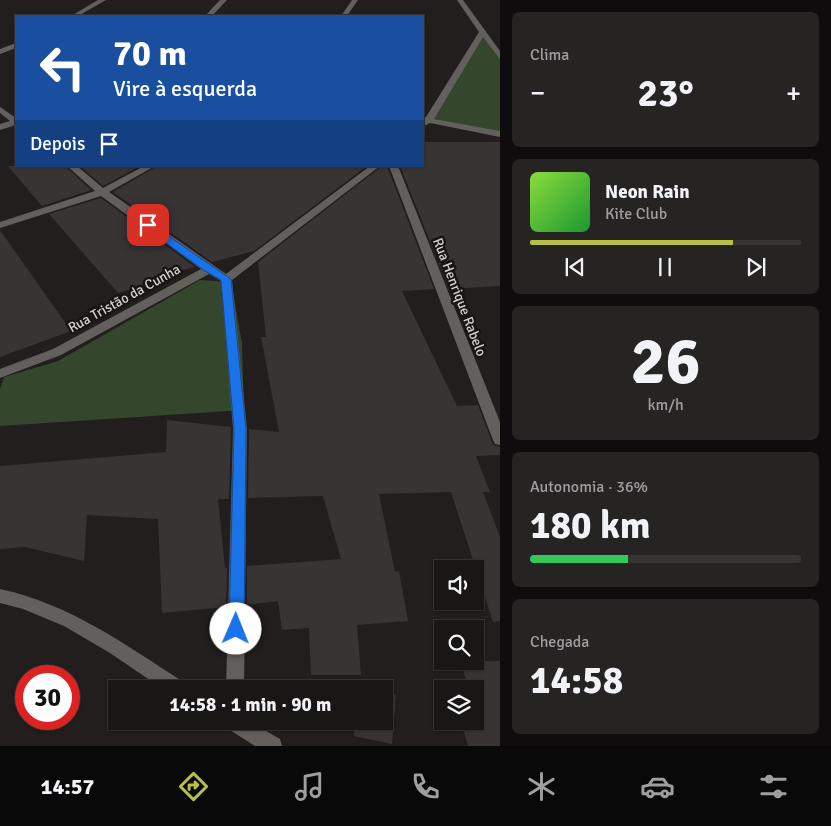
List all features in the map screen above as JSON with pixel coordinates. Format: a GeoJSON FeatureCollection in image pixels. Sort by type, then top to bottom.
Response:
{"type":"FeatureCollection","features":[{"type":"Feature","properties":{"kind":"street"},"geometry":{"type":"LineString","coordinates":[[76,15],[103,0]]}},
{"type":"Feature","properties":{"kind":"street"},"geometry":{"type":"LineString","coordinates":[[209,15],[224,0]]}},
{"type":"Feature","properties":{"kind":"street"},"geometry":{"type":"LineString","coordinates":[[345,15],[355,0]]}},
{"type":"Feature","properties":{"kind":"street"},"geometry":{"type":"LineString","coordinates":[[460,0],[483,30],[500,57]]}},
{"type":"Feature","properties":{"kind":"street"},"geometry":{"type":"LineString","coordinates":[[483,30],[424,122],[500,134]]}},
{"type":"Feature","properties":{"kind":"street"},"geometry":{"type":"LineString","coordinates":[[0,52],[15,45]]}},
{"type":"Feature","properties":{"kind":"street"},"geometry":{"type":"LineString","coordinates":[[0,109],[15,121]]}},
{"type":"Feature","properties":{"kind":"street"},"geometry":{"type":"LineString","coordinates":[[0,127],[15,122]]}},
{"type":"Feature","properties":{"kind":"street"},"geometry":{"type":"LineString","coordinates":[[72,167],[102,192],[209,269],[226,279]]}},
{"type":"Feature","properties":{"kind":"street"},"geometry":{"type":"LineString","coordinates":[[0,225],[102,192],[149,167]]}},
{"type":"Feature","properties":{"kind":"street"},"geometry":{"type":"LineString","coordinates":[[226,279],[375,167]]}},
{"type":"Feature","properties":{"kind":"street","name":"Rua Henrique Rabelo"},"geometry":{"type":"LineString","coordinates":[[392,167],[500,440]]}},
{"type":"Feature","properties":{"kind":"street","name":"Rua Tristão da Cunha"},"geometry":{"type":"LineString","coordinates":[[0,374],[57,352],[209,269]]}},
{"type":"Feature","properties":{"kind":"street"},"geometry":{"type":"LineString","coordinates":[[226,279],[240,429],[236,680]]}},
{"type":"Feature","properties":{"kind":"street"},"geometry":{"type":"LineString","coordinates":[[0,596],[18,599],[64,617],[165,680]]}},
{"type":"Feature","properties":{"kind":"street"},"geometry":{"type":"LineString","coordinates":[[247,730],[273,746]]}},
{"type":"Feature","properties":{"kind":"green space"},"geometry":{"type":"Polygon","coordinates":[[[483,31],[500,57],[500,134],[428,121],[483,31]]]}},
{"type":"Feature","properties":{"kind":"green space"},"geometry":{"type":"Polygon","coordinates":[[[200,280],[231,282],[242,343],[244,410],[0,426],[0,389],[4,377],[58,361],[200,280]]]}},
{"type":"Feature","properties":{"kind":"building"},"geometry":{"type":"Polygon","coordinates":[[[424,142],[500,142],[500,286],[449,289],[400,167],[424,167],[424,142]]]}},
{"type":"Feature","properties":{"kind":"building"},"geometry":{"type":"Polygon","coordinates":[[[8,166],[66,167],[91,190],[42,206],[8,166]]]}},
{"type":"Feature","properties":{"kind":"building"},"geometry":{"type":"Polygon","coordinates":[[[81,167],[138,167],[103,186],[81,167]]]}},
{"type":"Feature","properties":{"kind":"building"},"geometry":{"type":"Polygon","coordinates":[[[155,167],[366,167],[254,251],[212,262],[113,192],[155,167]]]}},
{"type":"Feature","properties":{"kind":"building"},"geometry":{"type":"Polygon","coordinates":[[[381,167],[387,167],[434,289],[402,291],[457,406],[478,405],[493,445],[500,447],[500,455],[476,456],[490,492],[483,492],[500,537],[500,621],[493,622],[484,594],[484,560],[473,560],[451,492],[379,494],[395,572],[399,571],[408,621],[357,625],[361,675],[311,675],[309,628],[282,630],[278,601],[247,605],[247,566],[341,559],[323,496],[248,498],[249,429],[279,432],[261,337],[266,337],[258,262],[381,167]]]}},
{"type":"Feature","properties":{"kind":"building"},"geometry":{"type":"Polygon","coordinates":[[[101,198],[195,267],[152,278],[155,282],[118,293],[49,214],[101,198]]]}},
{"type":"Feature","properties":{"kind":"building"},"geometry":{"type":"Polygon","coordinates":[[[0,230],[71,331],[0,357],[0,230]]]}},
{"type":"Feature","properties":{"kind":"building"},"geometry":{"type":"Polygon","coordinates":[[[167,420],[231,427],[229,499],[218,499],[225,568],[227,568],[226,607],[162,613],[158,519],[87,515],[84,561],[25,547],[0,549],[0,466],[166,452],[167,420]]]}},
{"type":"Feature","properties":{"kind":"building"},"geometry":{"type":"Polygon","coordinates":[[[484,661],[500,661],[500,746],[468,746],[464,730],[484,730],[484,680],[466,680],[463,670],[484,670],[484,661]]]}},
{"type":"Feature","properties":{"kind":"building"},"geometry":{"type":"Polygon","coordinates":[[[393,694],[396,695],[392,744],[354,736],[354,730],[393,730],[393,694]]]}},
{"type":"Feature","properties":{"kind":"route"},"geometry":{"type":"LineString","coordinates":[[148,225],[226,279],[240,429],[236,629]]}}]}
